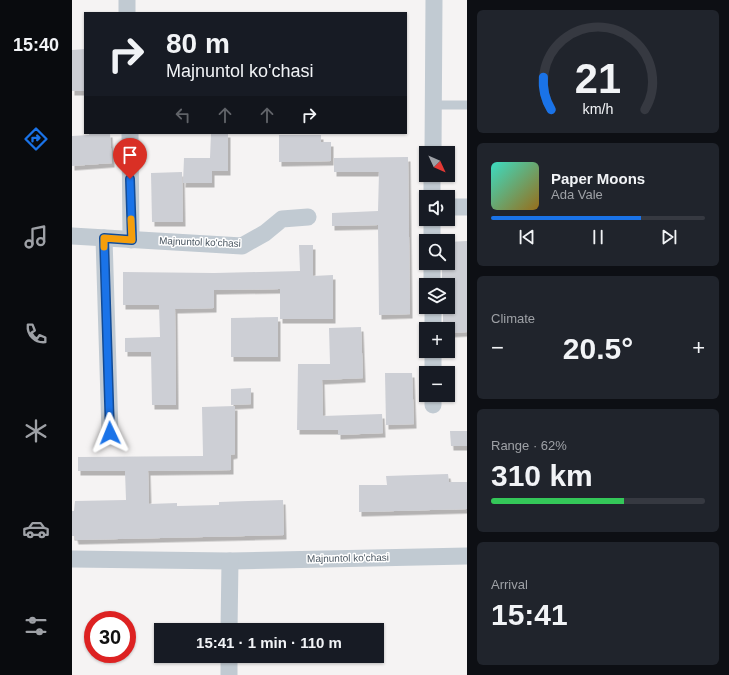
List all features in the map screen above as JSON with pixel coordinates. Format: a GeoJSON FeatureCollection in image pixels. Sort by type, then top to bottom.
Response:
{"type":"FeatureCollection","features":[{"type":"Feature","properties":{"kind":"street"},"geometry":{"type":"LineString","coordinates":[[127,0],[127,12]]}},
{"type":"Feature","properties":{"kind":"street"},"geometry":{"type":"LineString","coordinates":[[433,146],[434,0]]}},
{"type":"Feature","properties":{"kind":"street"},"geometry":{"type":"LineString","coordinates":[[130,134],[132,240]]}},
{"type":"Feature","properties":{"kind":"street"},"geometry":{"type":"LineString","coordinates":[[455,207],[467,207]]}},
{"type":"Feature","properties":{"kind":"street","name":"Majnuntol ko'chasi"},"geometry":{"type":"LineString","coordinates":[[72,236],[242,246],[265,233],[282,220],[308,217]]}},
{"type":"Feature","properties":{"kind":"street"},"geometry":{"type":"LineString","coordinates":[[104,238],[110,433]]}},
{"type":"Feature","properties":{"kind":"street","name":"Majnuntol ko'chasi"},"geometry":{"type":"LineString","coordinates":[[72,560],[230,561],[467,556]]}},
{"type":"Feature","properties":{"kind":"street"},"geometry":{"type":"LineString","coordinates":[[229,623],[230,561]]}},
{"type":"Feature","properties":{"kind":"street"},"geometry":{"type":"LineString","coordinates":[[229,663],[229,675]]}},
{"type":"Feature","properties":{"kind":"lane"},"geometry":{"type":"LineString","coordinates":[[434,105],[467,105]]}},
{"type":"Feature","properties":{"kind":"building"},"geometry":{"type":"Polygon","coordinates":[[[84,49],[84,91],[72,91],[72,50],[84,49]]]}},
{"type":"Feature","properties":{"kind":"building"},"geometry":{"type":"Polygon","coordinates":[[[110,134],[112,163],[72,166],[72,136],[110,134]]]}},
{"type":"Feature","properties":{"kind":"building"},"geometry":{"type":"Polygon","coordinates":[[[211,134],[228,134],[228,171],[212,171],[212,183],[183,183],[184,158],[210,158],[211,134]]]}},
{"type":"Feature","properties":{"kind":"building"},"geometry":{"type":"Polygon","coordinates":[[[279,135],[321,135],[321,142],[331,142],[331,161],[279,162],[279,135]]]}},
{"type":"Feature","properties":{"kind":"building"},"geometry":{"type":"Polygon","coordinates":[[[408,157],[410,314],[379,315],[378,225],[332,226],[332,213],[378,211],[379,172],[334,172],[334,158],[408,157]]]}},
{"type":"Feature","properties":{"kind":"building"},"geometry":{"type":"Polygon","coordinates":[[[182,172],[183,222],[152,222],[151,173],[182,172]]]}},
{"type":"Feature","properties":{"kind":"building"},"geometry":{"type":"Polygon","coordinates":[[[467,241],[467,332],[455,333],[455,322],[443,322],[443,314],[455,314],[455,278],[442,278],[442,270],[455,270],[455,242],[467,241]]]}},
{"type":"Feature","properties":{"kind":"building"},"geometry":{"type":"Polygon","coordinates":[[[299,245],[313,245],[313,276],[333,275],[333,319],[280,319],[280,289],[214,290],[214,308],[175,309],[176,405],[152,405],[151,352],[125,352],[125,338],[160,337],[159,305],[123,305],[123,272],[214,273],[300,271],[299,245]]]}},
{"type":"Feature","properties":{"kind":"building"},"geometry":{"type":"Polygon","coordinates":[[[278,317],[278,357],[231,357],[231,318],[278,317]]]}},
{"type":"Feature","properties":{"kind":"building"},"geometry":{"type":"Polygon","coordinates":[[[361,327],[363,378],[322,380],[323,416],[382,414],[383,433],[338,435],[338,430],[297,430],[298,364],[330,364],[329,328],[361,327]]]}},
{"type":"Feature","properties":{"kind":"building"},"geometry":{"type":"Polygon","coordinates":[[[385,373],[412,373],[414,424],[386,425],[385,373]]]}},
{"type":"Feature","properties":{"kind":"building"},"geometry":{"type":"Polygon","coordinates":[[[251,388],[251,404],[231,405],[231,389],[251,388]]]}},
{"type":"Feature","properties":{"kind":"building"},"geometry":{"type":"Polygon","coordinates":[[[235,406],[235,454],[231,455],[231,470],[148,471],[149,504],[177,503],[177,506],[219,505],[219,502],[283,500],[284,535],[76,540],[75,536],[72,536],[72,511],[74,511],[75,501],[126,500],[125,471],[78,471],[78,457],[203,456],[202,407],[235,406]]]}},
{"type":"Feature","properties":{"kind":"building"},"geometry":{"type":"Polygon","coordinates":[[[450,431],[467,431],[467,446],[451,446],[450,431]]]}},
{"type":"Feature","properties":{"kind":"building"},"geometry":{"type":"Polygon","coordinates":[[[448,474],[449,482],[467,482],[467,509],[359,512],[359,485],[387,485],[386,476],[448,474]]]}},
{"type":"Feature","properties":{"kind":"slow traffic"},"geometry":{"type":"LineString","coordinates":[[104,247],[104,238],[132,240],[131,219]]}},
{"type":"Feature","properties":{"kind":"route"},"geometry":{"type":"LineString","coordinates":[[110,433],[104,238],[132,240],[130,179]]}}]}
